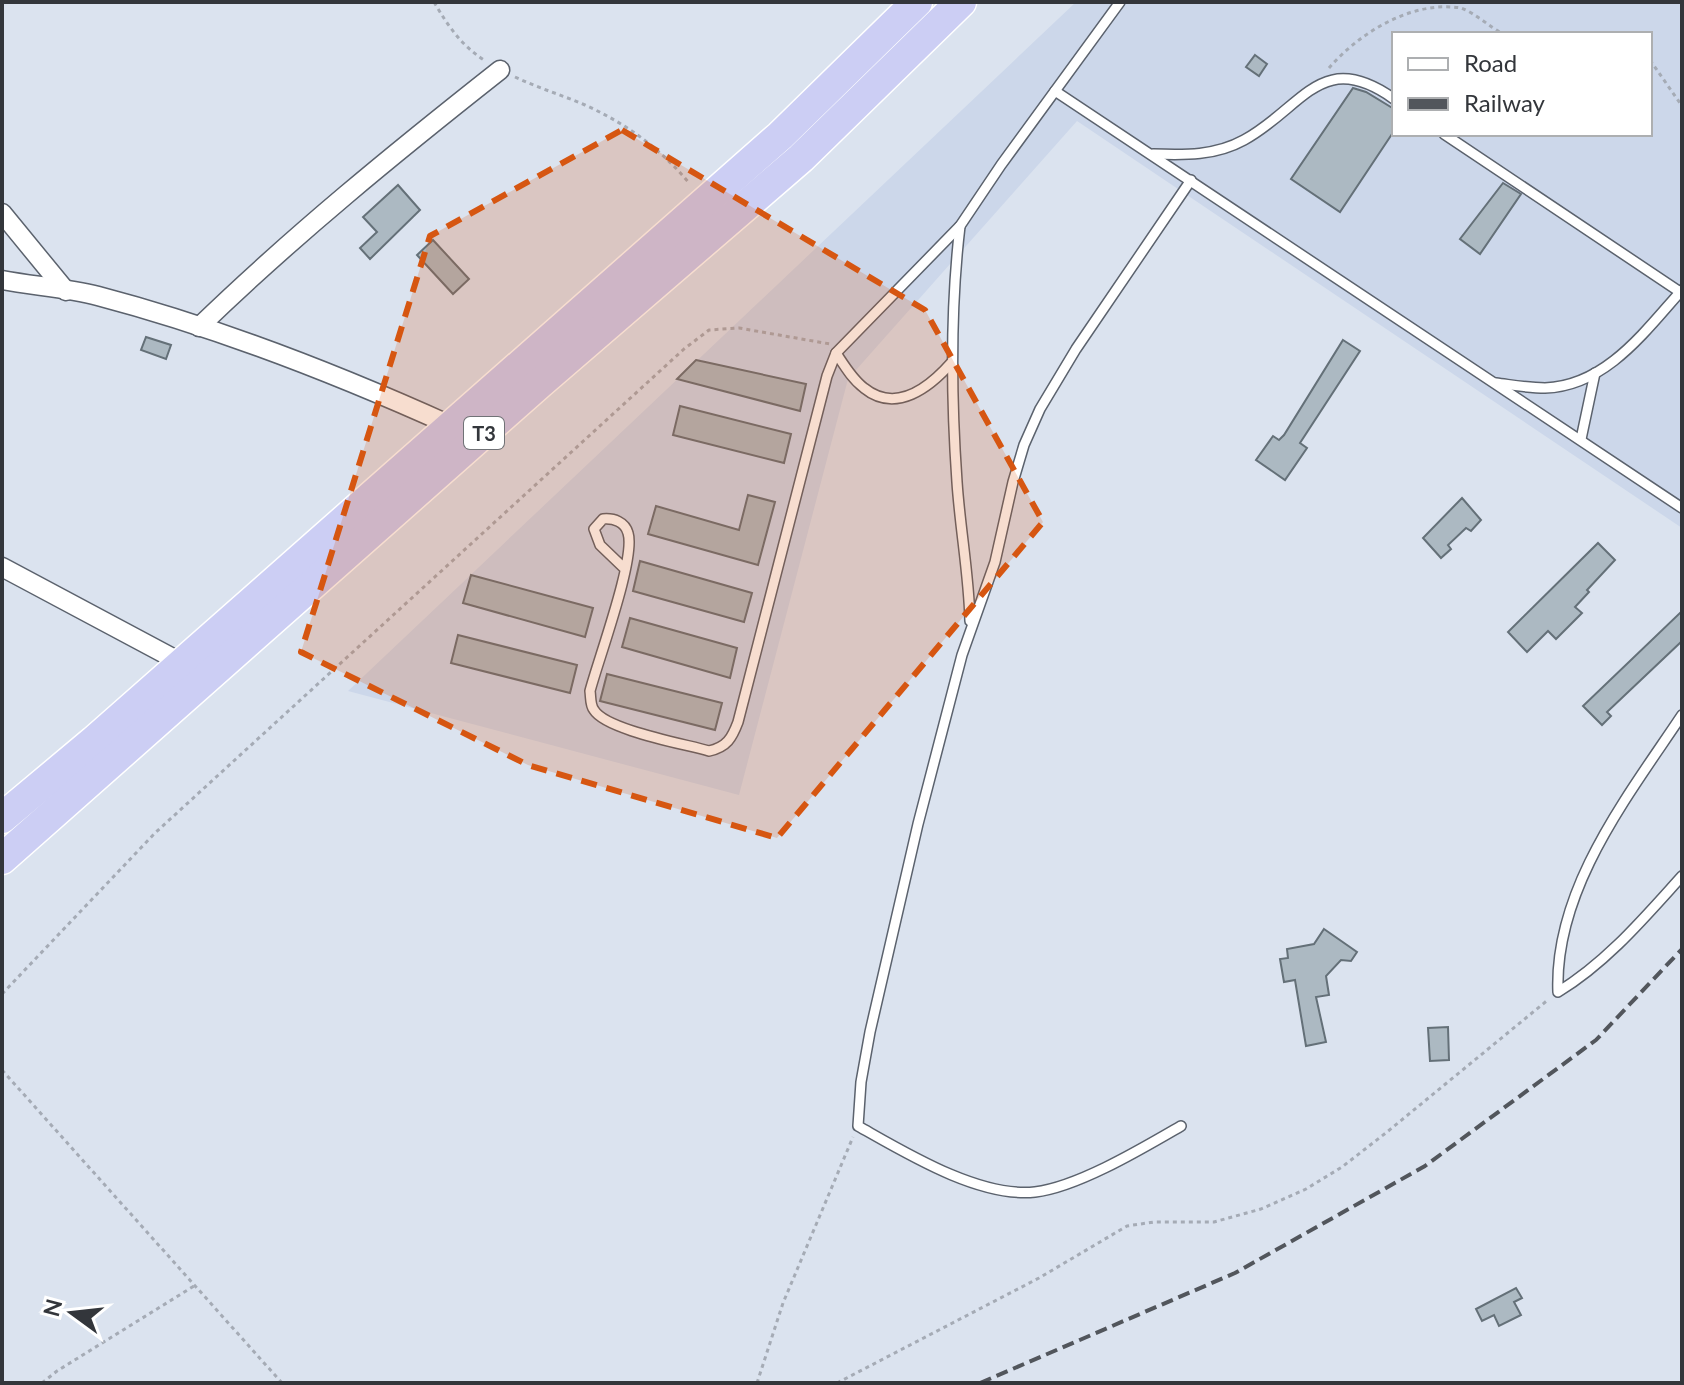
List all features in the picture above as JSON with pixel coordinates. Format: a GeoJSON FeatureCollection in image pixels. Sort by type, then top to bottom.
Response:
{"type":"FeatureCollection","features":[{"type":"Feature","properties":{"kind":"highway","name":"T3"},"geometry":{"type":"LineString","coordinates":[[2,818],[706,202],[780,136],[917,2]]}},
{"type":"Feature","properties":{"kind":"highway","name":"T3"},"geometry":{"type":"LineString","coordinates":[[2,859],[551,373],[801,158],[961,2]]}},
{"type":"Feature","properties":{"kind":"street"},"geometry":{"type":"LineString","coordinates":[[199,327],[244,283],[386,159],[500,70]]}},
{"type":"Feature","properties":{"kind":"street"},"geometry":{"type":"LineString","coordinates":[[2,213],[66,291]]}},
{"type":"Feature","properties":{"kind":"street"},"geometry":{"type":"LineString","coordinates":[[2,280],[95,296],[199,327],[321,369],[452,426]]}},
{"type":"Feature","properties":{"kind":"street"},"geometry":{"type":"LineString","coordinates":[[2,567],[182,663]]}},
{"type":"Feature","properties":{"kind":"lane"},"geometry":{"type":"LineString","coordinates":[[625,569],[596,538],[594,529],[603,519],[618,520],[628,533],[625,569],[590,691],[594,711],[602,719],[622,728],[709,751],[719,749],[732,736],[738,722],[827,376],[838,349],[960,226],[1120,2]]}},
{"type":"Feature","properties":{"kind":"lane"},"geometry":{"type":"LineString","coordinates":[[1153,154],[1193,155],[1232,145],[1265,127],[1314,86],[1338,78],[1355,78],[1377,86],[1392,97]]}},
{"type":"Feature","properties":{"kind":"lane"},"geometry":{"type":"LineString","coordinates":[[1055,91],[1682,508]]}},
{"type":"Feature","properties":{"kind":"lane"},"geometry":{"type":"LineString","coordinates":[[1447,136],[1681,291],[1645,333],[1595,373],[1547,388],[1492,382]]}},
{"type":"Feature","properties":{"kind":"lane"},"geometry":{"type":"LineString","coordinates":[[1181,1126],[1129,1156],[1064,1184],[1034,1192],[992,1189],[935,1166],[858,1126],[861,1082],[870,1032],[918,824],[970,626],[995,562],[1024,445],[1040,409],[1076,349],[1191,180]]}},
{"type":"Feature","properties":{"kind":"lane"},"geometry":{"type":"LineString","coordinates":[[960,226],[953,292],[952,362],[957,481],[970,626]]}},
{"type":"Feature","properties":{"kind":"lane"},"geometry":{"type":"LineString","coordinates":[[838,349],[866,390],[881,397],[897,399],[913,395],[926,387],[952,362]]}},
{"type":"Feature","properties":{"kind":"lane"},"geometry":{"type":"LineString","coordinates":[[1581,439],[1595,373]]}},
{"type":"Feature","properties":{"kind":"lane"},"geometry":{"type":"LineString","coordinates":[[1558,992],[1557,965],[1574,900],[1613,822],[1682,715]]}},
{"type":"Feature","properties":{"kind":"lane"},"geometry":{"type":"LineString","coordinates":[[1558,992],[1597,965],[1627,937],[1682,876]]}},
{"type":"Feature","properties":{"kind":"path"},"geometry":{"type":"LineString","coordinates":[[434,2],[453,33],[466,47],[500,70],[585,105],[632,130],[668,159],[706,202]]}},
{"type":"Feature","properties":{"kind":"path"},"geometry":{"type":"LineString","coordinates":[[1314,86],[1342,53],[1383,20],[1423,3],[1462,8],[1500,32]]}},
{"type":"Feature","properties":{"kind":"path"},"geometry":{"type":"LineString","coordinates":[[1652,63],[1682,106]]}},
{"type":"Feature","properties":{"kind":"path"},"geometry":{"type":"LineString","coordinates":[[2,994],[155,833],[684,349],[709,330],[739,328],[838,349]]}},
{"type":"Feature","properties":{"kind":"path"},"geometry":{"type":"LineString","coordinates":[[837,1383],[1039,1278],[1127,1226],[1154,1222],[1214,1222],[1261,1209],[1306,1189],[1342,1167],[1387,1132],[1558,992]]}},
{"type":"Feature","properties":{"kind":"path"},"geometry":{"type":"LineString","coordinates":[[2,1070],[282,1383]]}},
{"type":"Feature","properties":{"kind":"path"},"geometry":{"type":"LineString","coordinates":[[757,1383],[797,1268],[858,1126]]}},
{"type":"Feature","properties":{"kind":"path"},"geometry":{"type":"LineString","coordinates":[[42,1383],[195,1286]]}},
{"type":"Feature","properties":{"kind":"highlighted area"},"geometry":{"type":"Polygon","coordinates":[[[622,130],[925,310],[1043,522],[777,838],[528,765],[301,652],[430,236],[622,130]]]}},
{"type":"Feature","properties":{"kind":"shaded area"},"geometry":{"type":"Polygon","coordinates":[[[1076,2],[1682,2],[1682,528],[1077,121],[848,379],[739,795],[348,691],[1076,2]]]}},
{"type":"Feature","properties":{"kind":"building"},"geometry":{"type":"Polygon","coordinates":[[[1255,55],[1267,64],[1259,76],[1246,67],[1255,55]]]}},
{"type":"Feature","properties":{"kind":"building"},"geometry":{"type":"Polygon","coordinates":[[[1353,88],[1392,108],[1392,134],[1340,212],[1291,179],[1353,88]]]}},
{"type":"Feature","properties":{"kind":"building"},"geometry":{"type":"Polygon","coordinates":[[[1503,183],[1521,194],[1480,254],[1460,239],[1503,183]]]}},
{"type":"Feature","properties":{"kind":"building"},"geometry":{"type":"Polygon","coordinates":[[[398,185],[420,210],[370,259],[360,248],[377,232],[363,217],[398,185]]]}},
{"type":"Feature","properties":{"kind":"building"},"geometry":{"type":"Polygon","coordinates":[[[433,240],[469,279],[453,294],[417,255],[433,240]]]}},
{"type":"Feature","properties":{"kind":"building"},"geometry":{"type":"Polygon","coordinates":[[[146,337],[171,345],[166,359],[141,350],[146,337]]]}},
{"type":"Feature","properties":{"kind":"building"},"geometry":{"type":"Polygon","coordinates":[[[1343,340],[1360,351],[1300,443],[1307,448],[1285,480],[1256,460],[1273,436],[1279,440],[1284,435],[1343,340]]]}},
{"type":"Feature","properties":{"kind":"building"},"geometry":{"type":"Polygon","coordinates":[[[696,360],[806,384],[800,411],[677,379],[696,360]]]}},
{"type":"Feature","properties":{"kind":"building"},"geometry":{"type":"Polygon","coordinates":[[[680,406],[791,434],[784,463],[673,435],[680,406]]]}},
{"type":"Feature","properties":{"kind":"building"},"geometry":{"type":"Polygon","coordinates":[[[748,495],[775,502],[758,565],[648,534],[656,506],[739,530],[748,495]]]}},
{"type":"Feature","properties":{"kind":"building"},"geometry":{"type":"Polygon","coordinates":[[[1462,498],[1481,520],[1471,531],[1466,528],[1448,545],[1451,549],[1441,558],[1423,538],[1462,498]]]}},
{"type":"Feature","properties":{"kind":"building"},"geometry":{"type":"Polygon","coordinates":[[[1598,543],[1615,560],[1575,607],[1582,613],[1556,639],[1548,631],[1527,652],[1508,632],[1598,543]]]}},
{"type":"Feature","properties":{"kind":"building"},"geometry":{"type":"Polygon","coordinates":[[[640,561],[752,593],[744,622],[633,591],[640,561]]]}},
{"type":"Feature","properties":{"kind":"building"},"geometry":{"type":"Polygon","coordinates":[[[471,575],[593,608],[585,637],[463,603],[471,575]]]}},
{"type":"Feature","properties":{"kind":"building"},"geometry":{"type":"Polygon","coordinates":[[[1682,611],[1682,641],[1607,712],[1611,716],[1602,725],[1583,706],[1682,611]]]}},
{"type":"Feature","properties":{"kind":"building"},"geometry":{"type":"Polygon","coordinates":[[[630,618],[737,648],[730,678],[622,647],[630,618]]]}},
{"type":"Feature","properties":{"kind":"building"},"geometry":{"type":"Polygon","coordinates":[[[458,635],[577,665],[570,693],[451,663],[458,635]]]}},
{"type":"Feature","properties":{"kind":"building"},"geometry":{"type":"Polygon","coordinates":[[[607,674],[722,703],[715,730],[600,701],[607,674]]]}},
{"type":"Feature","properties":{"kind":"building"},"geometry":{"type":"Polygon","coordinates":[[[1324,929],[1357,952],[1351,961],[1341,960],[1326,976],[1329,995],[1316,997],[1326,1042],[1306,1046],[1295,980],[1284,982],[1280,959],[1288,958],[1287,949],[1314,944],[1324,929]]]}},
{"type":"Feature","properties":{"kind":"building"},"geometry":{"type":"Polygon","coordinates":[[[1448,1027],[1449,1060],[1430,1061],[1428,1028],[1448,1027]]]}},
{"type":"Feature","properties":{"kind":"building"},"geometry":{"type":"Polygon","coordinates":[[[1516,1288],[1522,1298],[1514,1302],[1521,1315],[1499,1326],[1494,1315],[1482,1321],[1476,1309],[1516,1288]]]}},
{"type":"Feature","properties":{"kind":"railway"},"geometry":{"type":"LineString","coordinates":[[980,1383],[1235,1273],[1425,1166],[1596,1040],[1682,949]]}}]}
